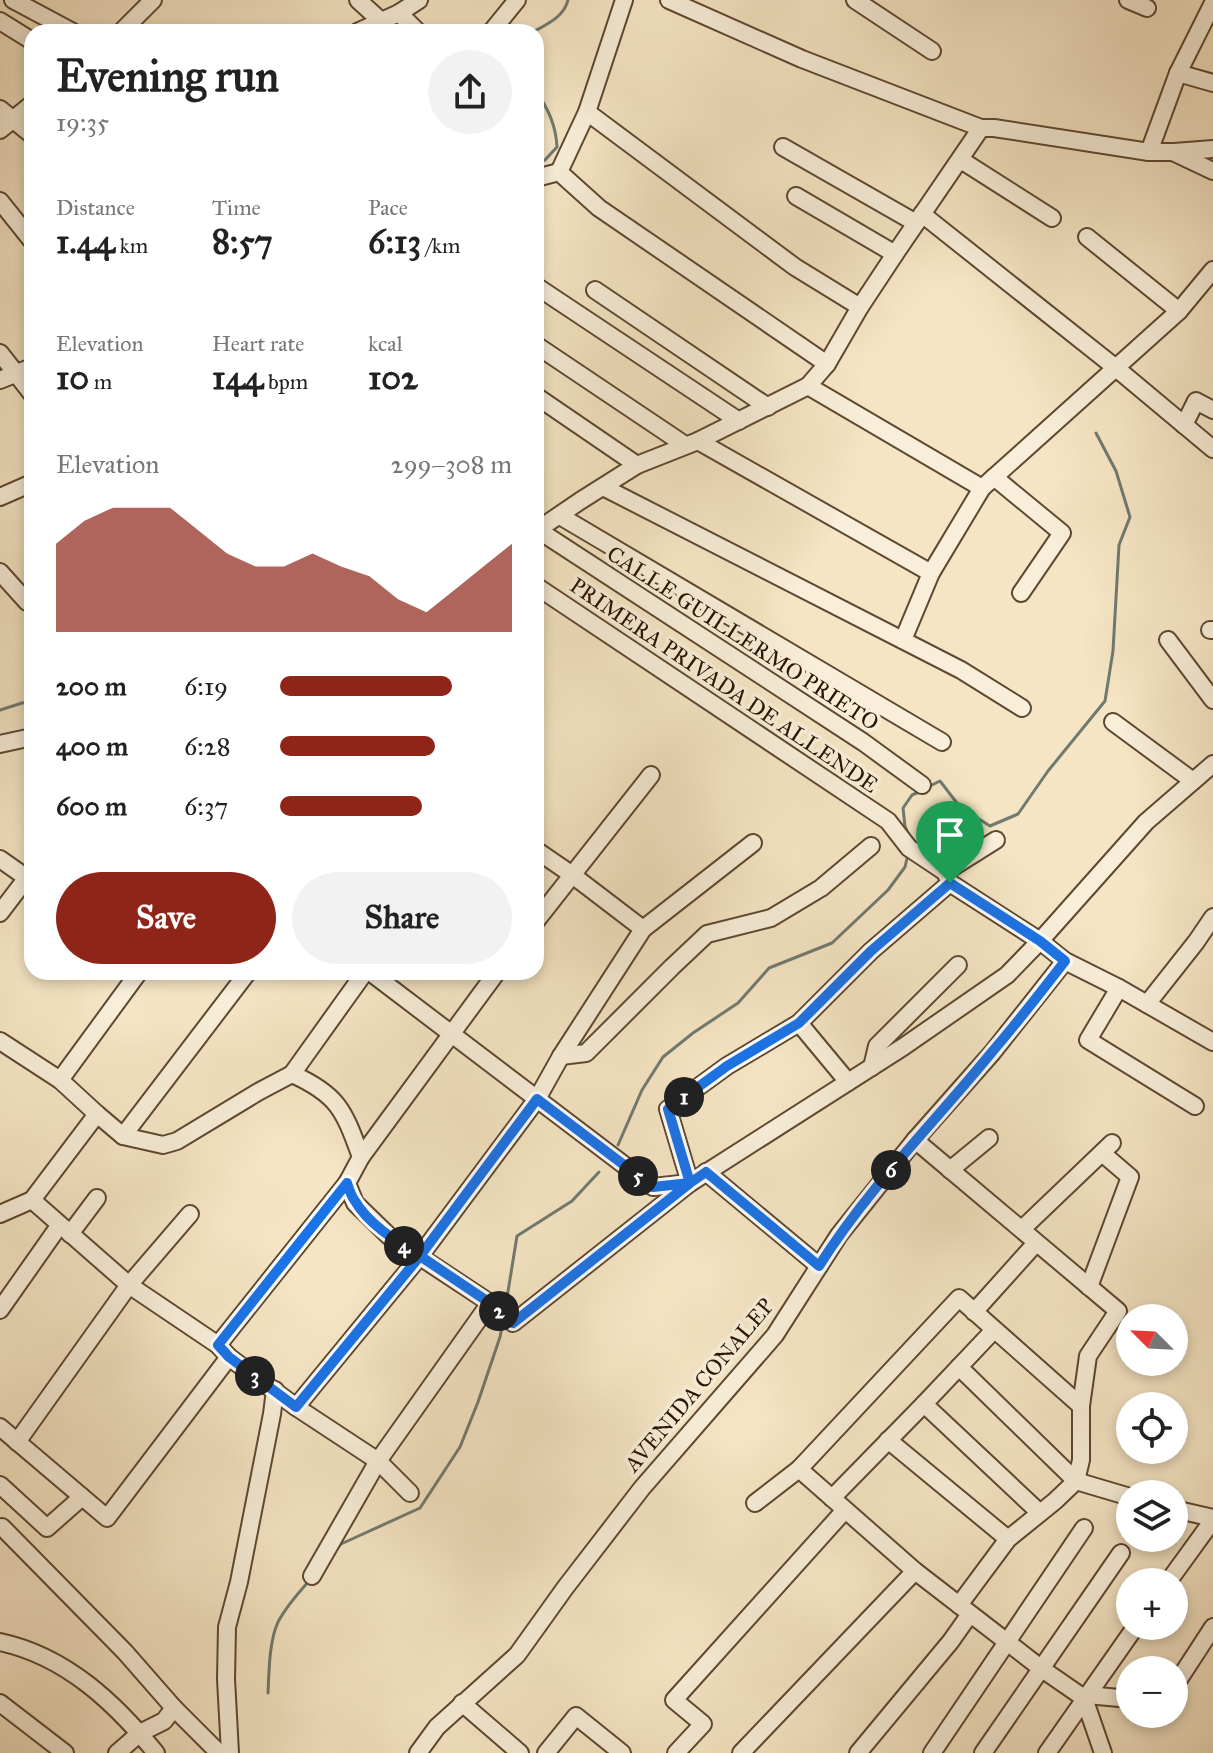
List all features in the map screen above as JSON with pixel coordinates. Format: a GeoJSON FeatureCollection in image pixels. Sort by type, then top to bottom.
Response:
{"type":"FeatureCollection","features":[{"type":"Feature","properties":{"kind":"street"},"geometry":{"type":"LineString","coordinates":[[13,0],[58,24]]}},
{"type":"Feature","properties":{"kind":"street"},"geometry":{"type":"LineString","coordinates":[[130,24],[153,0]]}},
{"type":"Feature","properties":{"kind":"street"},"geometry":{"type":"LineString","coordinates":[[358,0],[381,21]]}},
{"type":"Feature","properties":{"kind":"street"},"geometry":{"type":"LineString","coordinates":[[375,24],[419,0]]}},
{"type":"Feature","properties":{"kind":"street"},"geometry":{"type":"LineString","coordinates":[[498,24],[517,0]]}},
{"type":"Feature","properties":{"kind":"street"},"geometry":{"type":"LineString","coordinates":[[559,172],[587,112],[624,0]]}},
{"type":"Feature","properties":{"kind":"street"},"geometry":{"type":"LineString","coordinates":[[669,0],[802,59],[981,128],[1149,152],[1213,149]]}},
{"type":"Feature","properties":{"kind":"street"},"geometry":{"type":"LineString","coordinates":[[855,0],[932,51]]}},
{"type":"Feature","properties":{"kind":"street"},"geometry":{"type":"LineString","coordinates":[[1128,0],[1147,8]]}},
{"type":"Feature","properties":{"kind":"street"},"geometry":{"type":"LineString","coordinates":[[1149,152],[1178,73],[1213,3]]}},
{"type":"Feature","properties":{"kind":"street"},"geometry":{"type":"LineString","coordinates":[[399,13],[410,24]]}},
{"type":"Feature","properties":{"kind":"street"},"geometry":{"type":"LineString","coordinates":[[0,21],[24,36]]}},
{"type":"Feature","properties":{"kind":"street"},"geometry":{"type":"LineString","coordinates":[[1178,73],[1213,83]]}},
{"type":"Feature","properties":{"kind":"street"},"geometry":{"type":"LineString","coordinates":[[587,112],[795,267],[860,307]]}},
{"type":"Feature","properties":{"kind":"street"},"geometry":{"type":"LineString","coordinates":[[0,130],[7,114],[24,128]]}},
{"type":"Feature","properties":{"kind":"street"},"geometry":{"type":"LineString","coordinates":[[544,526],[637,465],[739,421],[808,386],[827,364],[860,307],[981,128]]}},
{"type":"Feature","properties":{"kind":"street"},"geometry":{"type":"LineString","coordinates":[[783,147],[919,219],[1116,368],[1213,449]]}},
{"type":"Feature","properties":{"kind":"street"},"geometry":{"type":"LineString","coordinates":[[1174,152],[1213,171]]}},
{"type":"Feature","properties":{"kind":"street"},"geometry":{"type":"LineString","coordinates":[[961,160],[1052,218]]}},
{"type":"Feature","properties":{"kind":"street"},"geometry":{"type":"LineString","coordinates":[[544,176],[559,172]]}},
{"type":"Feature","properties":{"kind":"street"},"geometry":{"type":"LineString","coordinates":[[559,172],[599,208],[827,364]]}},
{"type":"Feature","properties":{"kind":"street"},"geometry":{"type":"LineString","coordinates":[[796,196],[895,254]]}},
{"type":"Feature","properties":{"kind":"street"},"geometry":{"type":"LineString","coordinates":[[0,201],[24,231]]}},
{"type":"Feature","properties":{"kind":"street"},"geometry":{"type":"LineString","coordinates":[[1087,237],[1179,311]]}},
{"type":"Feature","properties":{"kind":"street"},"geometry":{"type":"LineString","coordinates":[[903,640],[931,573],[988,483],[1179,311],[1213,270]]}},
{"type":"Feature","properties":{"kind":"street"},"geometry":{"type":"LineString","coordinates":[[595,290],[768,407]]}},
{"type":"Feature","properties":{"kind":"street"},"geometry":{"type":"LineString","coordinates":[[544,291],[739,421]]}},
{"type":"Feature","properties":{"kind":"street"},"geometry":{"type":"LineString","coordinates":[[544,350],[691,443],[931,573]]}},
{"type":"Feature","properties":{"kind":"street"},"geometry":{"type":"LineString","coordinates":[[0,353],[8,376]]}},
{"type":"Feature","properties":{"kind":"street"},"geometry":{"type":"LineString","coordinates":[[808,386],[988,483],[1062,533],[1021,593]]}},
{"type":"Feature","properties":{"kind":"street"},"geometry":{"type":"LineString","coordinates":[[544,401],[637,465]]}},
{"type":"Feature","properties":{"kind":"street"},"geometry":{"type":"LineString","coordinates":[[1184,425],[1196,401],[1213,410]]}},
{"type":"Feature","properties":{"kind":"street"},"geometry":{"type":"LineString","coordinates":[[0,497],[24,486]]}},
{"type":"Feature","properties":{"kind":"street"},"geometry":{"type":"LineString","coordinates":[[603,487],[961,670],[1022,708]]}},
{"type":"Feature","properties":{"kind":"street"},"geometry":{"type":"LineString","coordinates":[[560,516],[942,742]]}},
{"type":"Feature","properties":{"kind":"street","name":"CALLE GUILLERMO PRIETO"},"geometry":{"type":"LineString","coordinates":[[544,536],[863,742],[922,785]]}},
{"type":"Feature","properties":{"kind":"street"},"geometry":{"type":"LineString","coordinates":[[0,572],[24,599]]}},
{"type":"Feature","properties":{"kind":"street","name":"PRIMERA PRIVADA DE ALLENDE"},"geometry":{"type":"LineString","coordinates":[[544,591],[888,821],[909,848],[1065,961],[1213,1042]]}},
{"type":"Feature","properties":{"kind":"street"},"geometry":{"type":"LineString","coordinates":[[1168,640],[1213,700]]}},
{"type":"Feature","properties":{"kind":"street"},"geometry":{"type":"LineString","coordinates":[[1113,722],[1193,781]]}},
{"type":"Feature","properties":{"kind":"street"},"geometry":{"type":"LineString","coordinates":[[0,744],[24,739]]}},
{"type":"Feature","properties":{"kind":"street"},"geometry":{"type":"LineString","coordinates":[[347,1183],[355,1203],[390,1237],[490,1303],[513,1323],[690,1183],[872,1067],[1007,975],[1146,822],[1213,764]]}},
{"type":"Feature","properties":{"kind":"street"},"geometry":{"type":"LineString","coordinates":[[544,910],[651,775]]}},
{"type":"Feature","properties":{"kind":"street"},"geometry":{"type":"LineString","coordinates":[[690,1183],[668,1109],[727,1066],[799,1023],[948,878],[996,840]]}},
{"type":"Feature","properties":{"kind":"street"},"geometry":{"type":"LineString","coordinates":[[296,1407],[420,1256],[537,1099],[643,929],[753,843]]}},
{"type":"Feature","properties":{"kind":"street"},"geometry":{"type":"LineString","coordinates":[[561,1056],[586,1053],[707,934],[771,918],[821,888],[871,846]]}},
{"type":"Feature","properties":{"kind":"street"},"geometry":{"type":"LineString","coordinates":[[544,855],[643,929]]}},
{"type":"Feature","properties":{"kind":"street"},"geometry":{"type":"LineString","coordinates":[[0,859],[24,871]]}},
{"type":"Feature","properties":{"kind":"street"},"geometry":{"type":"LineString","coordinates":[[0,913],[24,881]]}},
{"type":"Feature","properties":{"kind":"street"},"geometry":{"type":"LineString","coordinates":[[1147,1004],[1213,917]]}},
{"type":"Feature","properties":{"kind":"street"},"geometry":{"type":"LineString","coordinates":[[1196,942],[1213,951]]}},
{"type":"Feature","properties":{"kind":"street","name":"AVENIDA CONALEP"},"geometry":{"type":"LineString","coordinates":[[418,1753],[437,1727],[517,1655],[642,1488],[775,1335],[839,1235],[1065,961]]}},
{"type":"Feature","properties":{"kind":"street"},"geometry":{"type":"LineString","coordinates":[[872,1067],[877,1046],[958,965]]}},
{"type":"Feature","properties":{"kind":"street"},"geometry":{"type":"LineString","coordinates":[[60,1080],[133,980]]}},
{"type":"Feature","properties":{"kind":"street"},"geometry":{"type":"LineString","coordinates":[[123,1136],[242,980]]}},
{"type":"Feature","properties":{"kind":"street"},"geometry":{"type":"LineString","coordinates":[[0,1041],[60,1080],[123,1136],[163,1145],[177,1141],[292,1074],[362,980]]}},
{"type":"Feature","properties":{"kind":"street"},"geometry":{"type":"LineString","coordinates":[[379,980],[653,1187],[690,1183]]}},
{"type":"Feature","properties":{"kind":"street"},"geometry":{"type":"LineString","coordinates":[[0,1427],[107,1518],[347,1183],[361,1157],[491,980]]}},
{"type":"Feature","properties":{"kind":"street"},"geometry":{"type":"LineString","coordinates":[[1119,988],[1088,1040],[1195,1106]]}},
{"type":"Feature","properties":{"kind":"street"},"geometry":{"type":"LineString","coordinates":[[799,1023],[848,1082]]}},
{"type":"Feature","properties":{"kind":"street"},"geometry":{"type":"LineString","coordinates":[[292,1074],[308,1081],[337,1102],[348,1121],[361,1157]]}},
{"type":"Feature","properties":{"kind":"street"},"geometry":{"type":"LineString","coordinates":[[0,1214],[32,1200],[97,1114]]}},
{"type":"Feature","properties":{"kind":"street"},"geometry":{"type":"LineString","coordinates":[[950,1170],[989,1138]]}},
{"type":"Feature","properties":{"kind":"street"},"geometry":{"type":"LineString","coordinates":[[858,1753],[951,1641],[965,1609],[1008,1539],[1076,1481],[1081,1460],[1081,1406],[1088,1356],[1118,1311],[915,1140]]}},
{"type":"Feature","properties":{"kind":"street"},"geometry":{"type":"LineString","coordinates":[[1022,1229],[1107,1148],[1130,1177],[1089,1287]]}},
{"type":"Feature","properties":{"kind":"street"},"geometry":{"type":"LineString","coordinates":[[706,1172],[819,1266]]}},
{"type":"Feature","properties":{"kind":"street"},"geometry":{"type":"LineString","coordinates":[[0,1310],[65,1230],[97,1198]]}},
{"type":"Feature","properties":{"kind":"street"},"geometry":{"type":"LineString","coordinates":[[32,1200],[129,1285],[224,1351],[296,1407],[378,1461],[410,1493]]}},
{"type":"Feature","properties":{"kind":"street"},"geometry":{"type":"LineString","coordinates":[[17,1442],[129,1285],[190,1214]]}},
{"type":"Feature","properties":{"kind":"street"},"geometry":{"type":"LineString","coordinates":[[974,1312],[1036,1243]]}},
{"type":"Feature","properties":{"kind":"street"},"geometry":{"type":"LineString","coordinates":[[755,1503],[799,1469],[959,1298],[1081,1406]]}},
{"type":"Feature","properties":{"kind":"street"},"geometry":{"type":"LineString","coordinates":[[312,1576],[378,1461],[490,1303]]}},
{"type":"Feature","properties":{"kind":"street"},"geometry":{"type":"LineString","coordinates":[[832,1498],[994,1330]]}},
{"type":"Feature","properties":{"kind":"street"},"geometry":{"type":"LineString","coordinates":[[959,1367],[1076,1481],[1116,1493]]}},
{"type":"Feature","properties":{"kind":"street"},"geometry":{"type":"LineString","coordinates":[[230,1753],[227,1627],[242,1567],[275,1390]]}},
{"type":"Feature","properties":{"kind":"street"},"geometry":{"type":"LineString","coordinates":[[924,1404],[1040,1513]]}},
{"type":"Feature","properties":{"kind":"street"},"geometry":{"type":"LineString","coordinates":[[888,1440],[1008,1539]]}},
{"type":"Feature","properties":{"kind":"street"},"geometry":{"type":"LineString","coordinates":[[799,1469],[915,1571],[1042,1669],[1086,1696],[1116,1698]]}},
{"type":"Feature","properties":{"kind":"street"},"geometry":{"type":"LineString","coordinates":[[0,1485],[47,1528],[82,1497]]}},
{"type":"Feature","properties":{"kind":"street"},"geometry":{"type":"LineString","coordinates":[[24,1506],[1,1528],[125,1652],[219,1753]]}},
{"type":"Feature","properties":{"kind":"street"},"geometry":{"type":"LineString","coordinates":[[676,1753],[703,1724],[674,1700],[845,1510]]}},
{"type":"Feature","properties":{"kind":"street"},"geometry":{"type":"LineString","coordinates":[[1178,1568],[1213,1519],[1188,1513]]}},
{"type":"Feature","properties":{"kind":"street"},"geometry":{"type":"LineString","coordinates":[[932,1753],[1084,1528]]}},
{"type":"Feature","properties":{"kind":"street"},"geometry":{"type":"LineString","coordinates":[[983,1753],[1121,1553]]}},
{"type":"Feature","properties":{"kind":"street"},"geometry":{"type":"LineString","coordinates":[[741,1753],[915,1571]]}},
{"type":"Feature","properties":{"kind":"street"},"geometry":{"type":"LineString","coordinates":[[1188,1665],[1213,1627]]}},
{"type":"Feature","properties":{"kind":"street"},"geometry":{"type":"LineString","coordinates":[[1047,1753],[1126,1640]]}},
{"type":"Feature","properties":{"kind":"street"},"geometry":{"type":"LineString","coordinates":[[0,1642],[54,1662],[85,1680],[140,1733],[156,1753]]}},
{"type":"Feature","properties":{"kind":"street"},"geometry":{"type":"LineString","coordinates":[[1086,1696],[1103,1753]]}},
{"type":"Feature","properties":{"kind":"street"},"geometry":{"type":"LineString","coordinates":[[462,1703],[520,1753]]}},
{"type":"Feature","properties":{"kind":"street"},"geometry":{"type":"LineString","coordinates":[[117,1753],[140,1733],[164,1721],[174,1708]]}},
{"type":"Feature","properties":{"kind":"street"},"geometry":{"type":"LineString","coordinates":[[3,1711],[59,1751]]}},
{"type":"Feature","properties":{"kind":"street"},"geometry":{"type":"LineString","coordinates":[[546,1753],[576,1716],[622,1753]]}},
{"type":"Feature","properties":{"kind":"waterway"},"geometry":{"type":"LineString","coordinates":[[544,26],[559,15],[568,0]]}},
{"type":"Feature","properties":{"kind":"waterway"},"geometry":{"type":"LineString","coordinates":[[544,104],[551,118],[557,147],[544,160]]}},
{"type":"Feature","properties":{"kind":"waterway"},"geometry":{"type":"LineString","coordinates":[[930,786],[940,781],[960,807],[990,826],[1018,814],[1048,771],[1105,701],[1113,651],[1119,545],[1130,517],[1116,471],[1096,433]]}},
{"type":"Feature","properties":{"kind":"waterway"},"geometry":{"type":"LineString","coordinates":[[0,710],[24,703]]}},
{"type":"Feature","properties":{"kind":"waterway"},"geometry":{"type":"LineString","coordinates":[[909,836],[903,808],[912,795],[919,792]]}},
{"type":"Feature","properties":{"kind":"waterway"},"geometry":{"type":"LineString","coordinates":[[618,1145],[642,1090],[663,1057],[738,1003],[769,968],[832,943],[888,890],[905,867],[908,854]]}},
{"type":"Feature","properties":{"kind":"waterway"},"geometry":{"type":"LineString","coordinates":[[505,1310],[517,1236],[572,1201],[599,1172]]}},
{"type":"Feature","properties":{"kind":"waterway"},"geometry":{"type":"LineString","coordinates":[[333,1553],[341,1544],[420,1508],[460,1447],[503,1322]]}},
{"type":"Feature","properties":{"kind":"waterway"},"geometry":{"type":"LineString","coordinates":[[268,1693],[275,1630],[285,1611],[310,1580]]}},
{"type":"Feature","properties":{"kind":"route"},"geometry":{"type":"LineString","coordinates":[[950,883],[871,951],[799,1023],[727,1066],[668,1109],[690,1183],[513,1323],[490,1303],[420,1256],[296,1407],[229,1357],[218,1345],[347,1183],[355,1203],[390,1237],[420,1256],[537,1099],[653,1187],[690,1183],[706,1172],[819,1266],[839,1235],[915,1140],[992,1053],[1065,961],[1040,941],[950,883]]}}]}
